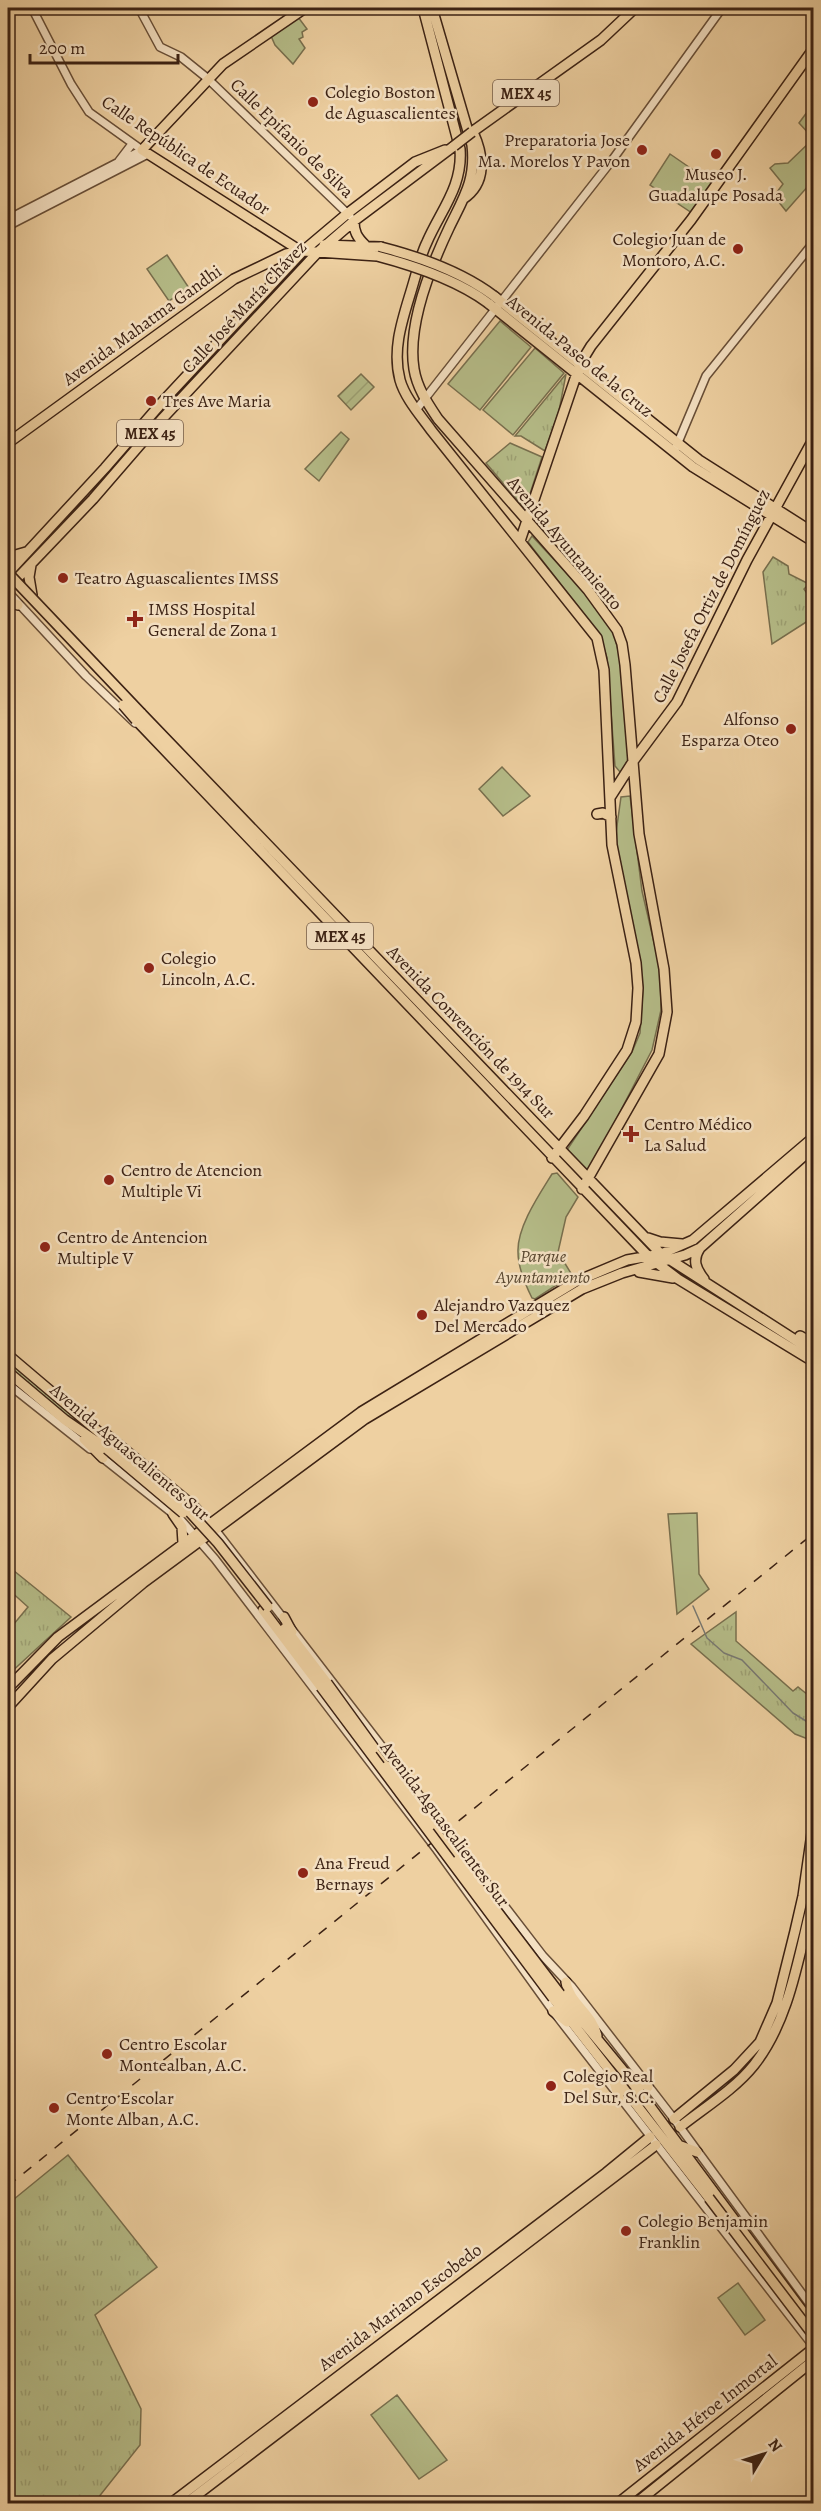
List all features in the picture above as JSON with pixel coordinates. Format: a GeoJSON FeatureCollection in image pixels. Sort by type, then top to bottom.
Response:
{"type":"FeatureCollection","features":[{"type":"Feature","properties":{"kind":"main road"},"geometry":{"type":"LineString","coordinates":[[145,152],[207,78],[223,64],[305,8]]}},
{"type":"Feature","properties":{"kind":"main road","name":"Avenida Ayuntamiento"},"geometry":{"type":"LineString","coordinates":[[423,8],[460,149],[461,162],[453,194],[426,243],[400,329],[397,353],[400,381],[417,410],[597,638],[604,670],[612,845],[636,963],[638,988],[636,1022],[627,1050],[552,1158]]}},
{"type":"Feature","properties":{"kind":"main road","name":"Avenida Ayuntamiento"},"geometry":{"type":"LineString","coordinates":[[432,8],[471,145],[472,178],[446,233],[417,314],[412,348],[414,371],[425,399],[438,419],[588,590],[616,630],[622,644],[639,834],[664,969],[668,1012],[659,1054],[582,1189]]}},
{"type":"Feature","properties":{"kind":"main road","name":"Calle José María Chávez"},"geometry":{"type":"LineString","coordinates":[[11,571],[31,563],[93,499],[163,418],[318,252],[354,221],[452,147],[601,40],[635,8]]}},
{"type":"Feature","properties":{"kind":"main road"},"geometry":{"type":"LineString","coordinates":[[519,541],[580,364],[591,346],[691,220],[813,48]]}},
{"type":"Feature","properties":{"kind":"main road"},"geometry":{"type":"LineString","coordinates":[[463,199],[473,193],[479,182],[482,167],[481,148],[473,132]]}},
{"type":"Feature","properties":{"kind":"main road","name":"Calle José María Chávez"},"geometry":{"type":"LineString","coordinates":[[8,588],[11,571],[165,399],[307,248],[348,213],[415,162],[452,147]]}},
{"type":"Feature","properties":{"kind":"main road","name":"Calle República de Ecuador"},"geometry":{"type":"LineString","coordinates":[[145,152],[307,248]]}},
{"type":"Feature","properties":{"kind":"main road"},"geometry":{"type":"LineString","coordinates":[[354,221],[357,238],[365,245]]}},
{"type":"Feature","properties":{"kind":"main road","name":"Avenida Paseo de la Cruz"},"geometry":{"type":"LineString","coordinates":[[307,248],[326,245],[365,245],[379,251]]}},
{"type":"Feature","properties":{"kind":"main road","name":"Avenida Paseo de la Cruz"},"geometry":{"type":"LineString","coordinates":[[307,248],[318,252],[402,252],[476,282],[495,303],[577,374],[676,448]]}},
{"type":"Feature","properties":{"kind":"main road","name":"Avenida Mahatma Gandhi"},"geometry":{"type":"LineString","coordinates":[[8,443],[234,279],[286,254],[307,248]]}},
{"type":"Feature","properties":{"kind":"main road","name":"Avenida Paseo de la Cruz"},"geometry":{"type":"LineString","coordinates":[[495,303],[580,364],[676,448],[693,467],[772,513],[813,533]]}},
{"type":"Feature","properties":{"kind":"main road","name":"Calle Josefa Ortiz de Domínguez"},"geometry":{"type":"LineString","coordinates":[[611,796],[634,760],[677,702],[772,513],[813,438]]}},
{"type":"Feature","properties":{"kind":"main road"},"geometry":{"type":"LineString","coordinates":[[93,499],[90,490],[103,475],[105,468]]}},
{"type":"Feature","properties":{"kind":"main road","name":"Avenida Paseo de la Cruz"},"geometry":{"type":"LineString","coordinates":[[772,513],[813,542]]}},
{"type":"Feature","properties":{"kind":"main road"},"geometry":{"type":"LineString","coordinates":[[8,554],[12,556],[28,552]]}},
{"type":"Feature","properties":{"kind":"main road"},"geometry":{"type":"LineString","coordinates":[[31,563],[29,577],[32,595]]}},
{"type":"Feature","properties":{"kind":"main road","name":"Avenida Convención de 1914 Sur"},"geometry":{"type":"LineString","coordinates":[[11,571],[140,719],[552,1158],[649,1257],[678,1279],[813,1362]]}},
{"type":"Feature","properties":{"kind":"main road","name":"Avenida Convención de 1914 Sur"},"geometry":{"type":"LineString","coordinates":[[8,588],[140,719],[661,1254],[813,1352]]}},
{"type":"Feature","properties":{"kind":"main road"},"geometry":{"type":"LineString","coordinates":[[8,602],[18,605]]}},
{"type":"Feature","properties":{"kind":"main road"},"geometry":{"type":"LineString","coordinates":[[597,814],[603,813],[611,817]]}},
{"type":"Feature","properties":{"kind":"main road"},"geometry":{"type":"LineString","coordinates":[[8,1707],[52,1659],[81,1633],[197,1538],[351,1419],[578,1281],[627,1260],[661,1254],[693,1240],[813,1137]]}},
{"type":"Feature","properties":{"kind":"main road"},"geometry":{"type":"LineString","coordinates":[[709,1285],[697,1271],[695,1263],[695,1255],[700,1248],[813,1148]]}},
{"type":"Feature","properties":{"kind":"main road"},"geometry":{"type":"LineString","coordinates":[[644,1236],[660,1242],[684,1244]]}},
{"type":"Feature","properties":{"kind":"main road"},"geometry":{"type":"LineString","coordinates":[[627,1260],[631,1251],[630,1238]]}},
{"type":"Feature","properties":{"kind":"main road"},"geometry":{"type":"LineString","coordinates":[[213,1526],[365,1419],[582,1289],[622,1273],[669,1261],[700,1248]]}},
{"type":"Feature","properties":{"kind":"main road"},"geometry":{"type":"LineString","coordinates":[[622,1273],[648,1272],[678,1279]]}},
{"type":"Feature","properties":{"kind":"main road","name":"Avenida Convención de 1914 Sur"},"geometry":{"type":"LineString","coordinates":[[739,1304],[746,1301],[813,1344]]}},
{"type":"Feature","properties":{"kind":"main road","name":"Avenida Convención de 1914 Sur"},"geometry":{"type":"LineString","coordinates":[[725,1307],[727,1314],[813,1368]]}},
{"type":"Feature","properties":{"kind":"main road","name":"Avenida Aguascalientes Sur"},"geometry":{"type":"LineString","coordinates":[[8,1355],[76,1411],[108,1451]]}},
{"type":"Feature","properties":{"kind":"main road","name":"Avenida Aguascalientes Sur"},"geometry":{"type":"LineString","coordinates":[[8,1372],[183,1513],[265,1609],[557,1996],[626,2074],[679,2144],[712,2196],[813,2336]]}},
{"type":"Feature","properties":{"kind":"main road"},"geometry":{"type":"LineString","coordinates":[[365,1419],[367,1412],[382,1402],[384,1398]]}},
{"type":"Feature","properties":{"kind":"main road"},"geometry":{"type":"LineString","coordinates":[[177,1517],[182,1527],[183,1543]]}},
{"type":"Feature","properties":{"kind":"main road"},"geometry":{"type":"LineString","coordinates":[[8,1688],[58,1637],[183,1543],[197,1538]]}},
{"type":"Feature","properties":{"kind":"main road"},"geometry":{"type":"LineString","coordinates":[[284,1617],[294,1634],[293,1644]]}},
{"type":"Feature","properties":{"kind":"main road"},"geometry":{"type":"LineString","coordinates":[[264,1622],[293,1644]]}},
{"type":"Feature","properties":{"kind":"main road"},"geometry":{"type":"LineString","coordinates":[[677,2123],[734,2070],[760,2042],[777,2003],[803,1896],[813,1819]]}},
{"type":"Feature","properties":{"kind":"main road"},"geometry":{"type":"LineString","coordinates":[[677,2123],[744,2077],[765,2049],[783,2009],[813,1896]]}},
{"type":"Feature","properties":{"kind":"main road"},"geometry":{"type":"LineString","coordinates":[[566,1982],[571,1996],[596,2028],[598,2041]]}},
{"type":"Feature","properties":{"kind":"main road","name":"Avenida Aguascalientes Sur"},"geometry":{"type":"LineString","coordinates":[[557,1996],[578,2031],[656,2140],[712,2196],[813,2328]]}},
{"type":"Feature","properties":{"kind":"main road"},"geometry":{"type":"LineString","coordinates":[[553,2011],[578,2031]]}},
{"type":"Feature","properties":{"kind":"main road"},"geometry":{"type":"LineString","coordinates":[[626,2074],[648,2087]]}},
{"type":"Feature","properties":{"kind":"main road"},"geometry":{"type":"LineString","coordinates":[[613,2077],[619,2098]]}},
{"type":"Feature","properties":{"kind":"main road"},"geometry":{"type":"LineString","coordinates":[[656,2140],[674,2166]]}},
{"type":"Feature","properties":{"kind":"main road","name":"Avenida Mariano Escobedo"},"geometry":{"type":"LineString","coordinates":[[170,2504],[188,2497],[656,2140]]}},
{"type":"Feature","properties":{"kind":"main road"},"geometry":{"type":"LineString","coordinates":[[679,2144],[697,2152]]}},
{"type":"Feature","properties":{"kind":"main road","name":"Avenida Héroe Inmortal"},"geometry":{"type":"LineString","coordinates":[[618,2504],[813,2347]]}},
{"type":"Feature","properties":{"kind":"main road","name":"Avenida Héroe Inmortal"},"geometry":{"type":"LineString","coordinates":[[635,2504],[813,2360]]}},
{"type":"Feature","properties":{"kind":"street","name":"Calle República de Ecuador"},"geometry":{"type":"LineString","coordinates":[[32,8],[71,84],[89,112],[145,152]]}},
{"type":"Feature","properties":{"kind":"street","name":"Calle Epifanio de Silva"},"geometry":{"type":"LineString","coordinates":[[139,8],[160,47],[181,57],[207,78],[354,221]]}},
{"type":"Feature","properties":{"kind":"street"},"geometry":{"type":"LineString","coordinates":[[417,410],[495,303],[613,159],[723,8]]}},
{"type":"Feature","properties":{"kind":"street"},"geometry":{"type":"LineString","coordinates":[[117,163],[132,144]]}},
{"type":"Feature","properties":{"kind":"street"},"geometry":{"type":"LineString","coordinates":[[8,219],[117,163],[145,152]]}},
{"type":"Feature","properties":{"kind":"street"},"geometry":{"type":"LineString","coordinates":[[8,226],[145,152]]}},
{"type":"Feature","properties":{"kind":"street"},"geometry":{"type":"LineString","coordinates":[[676,448],[706,376],[813,242]]}},
{"type":"Feature","properties":{"kind":"street","name":"Avenida Convención de 1914 Sur"},"geometry":{"type":"LineString","coordinates":[[11,571],[135,702],[140,719]]}},
{"type":"Feature","properties":{"kind":"street","name":"Avenida Convención de 1914 Sur"},"geometry":{"type":"LineString","coordinates":[[8,588],[18,605],[115,705],[140,719]]}},
{"type":"Feature","properties":{"kind":"street","name":"Avenida Aguascalientes Sur"},"geometry":{"type":"LineString","coordinates":[[8,1384],[54,1422],[108,1451],[209,1551],[457,1878],[619,2098],[656,2140]]}},
{"type":"Feature","properties":{"kind":"street","name":"Avenida Aguascalientes Sur"},"geometry":{"type":"LineString","coordinates":[[76,1411],[194,1505],[213,1526],[543,1956],[677,2123],[813,2310]]}},
{"type":"Feature","properties":{"kind":"street"},"geometry":{"type":"LineString","coordinates":[[177,1517],[189,1521],[194,1516],[194,1505]]}},
{"type":"Feature","properties":{"kind":"street"},"geometry":{"type":"LineString","coordinates":[[209,1551],[207,1546],[209,1540],[214,1537],[222,1538]]}},
{"type":"Feature","properties":{"kind":"street"},"geometry":{"type":"LineString","coordinates":[[457,1878],[473,1865]]}},
{"type":"Feature","properties":{"kind":"street"},"geometry":{"type":"LineString","coordinates":[[674,2166],[813,2347]]}},
{"type":"Feature","properties":{"kind":"street"},"geometry":{"type":"LineString","coordinates":[[797,2326],[803,2331],[813,2328]]}},
{"type":"Feature","properties":{"kind":"green space"},"geometry":{"type":"Polygon","coordinates":[[[298,17],[307,29],[302,32],[303,37],[299,39],[305,48],[293,64],[275,45],[271,36],[298,17]]]}},
{"type":"Feature","properties":{"kind":"green space"},"geometry":{"type":"Polygon","coordinates":[[[813,104],[813,138],[799,123],[813,104]]]}},
{"type":"Feature","properties":{"kind":"green space"},"geometry":{"type":"Polygon","coordinates":[[[813,139],[813,189],[809,185],[786,211],[774,196],[783,184],[770,168],[775,164],[788,163],[813,139]]]}},
{"type":"Feature","properties":{"kind":"green space"},"geometry":{"type":"Polygon","coordinates":[[[670,154],[712,183],[692,213],[650,185],[670,154]]]}},
{"type":"Feature","properties":{"kind":"green space"},"geometry":{"type":"Polygon","coordinates":[[[167,255],[189,288],[169,301],[147,269],[167,255]]]}},
{"type":"Feature","properties":{"kind":"green space"},"geometry":{"type":"Polygon","coordinates":[[[500,321],[531,347],[480,410],[448,384],[500,321]]]}},
{"type":"Feature","properties":{"kind":"green space"},"geometry":{"type":"Polygon","coordinates":[[[535,348],[564,373],[513,435],[483,410],[535,348]]]}},
{"type":"Feature","properties":{"kind":"green space"},"geometry":{"type":"Polygon","coordinates":[[[361,374],[374,387],[351,410],[338,396],[361,374]]]}},
{"type":"Feature","properties":{"kind":"green space"},"geometry":{"type":"Polygon","coordinates":[[[566,374],[559,411],[545,451],[521,436],[515,436],[566,374]]]}},
{"type":"Feature","properties":{"kind":"green space"},"geometry":{"type":"Polygon","coordinates":[[[341,432],[349,439],[319,481],[305,469],[341,432]]]}},
{"type":"Feature","properties":{"kind":"green space"},"geometry":{"type":"Polygon","coordinates":[[[510,443],[542,457],[525,509],[486,463],[510,443]]]}},
{"type":"Feature","properties":{"kind":"green space"},"geometry":{"type":"Polygon","coordinates":[[[532,536],[588,596],[614,633],[622,667],[629,756],[623,771],[620,772],[615,766],[607,658],[600,635],[528,542],[532,536]]]}},
{"type":"Feature","properties":{"kind":"green space"},"geometry":{"type":"Polygon","coordinates":[[[773,557],[788,566],[789,574],[809,584],[804,589],[813,602],[814,617],[772,644],[763,572],[773,557]]]}},
{"type":"Feature","properties":{"kind":"green space"},"geometry":{"type":"Polygon","coordinates":[[[502,767],[530,796],[503,816],[479,789],[502,767]]]}},
{"type":"Feature","properties":{"kind":"green space"},"geometry":{"type":"Polygon","coordinates":[[[630,796],[642,891],[660,968],[661,1010],[652,1050],[589,1172],[567,1150],[632,1052],[640,1033],[643,987],[615,840],[621,797],[630,796]]]}},
{"type":"Feature","properties":{"kind":"green space","name":"Parque Ayuntamiento"},"geometry":{"type":"Polygon","coordinates":[[[557,1173],[578,1197],[566,1217],[558,1252],[572,1275],[535,1299],[532,1298],[521,1270],[518,1258],[519,1242],[535,1201],[552,1174],[557,1173]]]}},
{"type":"Feature","properties":{"kind":"green space"},"geometry":{"type":"Polygon","coordinates":[[[8,1359],[110,1447],[70,1419],[8,1367],[8,1359]]]}},
{"type":"Feature","properties":{"kind":"green space"},"geometry":{"type":"Polygon","coordinates":[[[697,1513],[699,1574],[709,1589],[677,1614],[668,1514],[697,1513]]]}},
{"type":"Feature","properties":{"kind":"green space"},"geometry":{"type":"Polygon","coordinates":[[[8,1566],[71,1617],[8,1675],[8,1631],[28,1607],[8,1589],[8,1566]]]}},
{"type":"Feature","properties":{"kind":"green space"},"geometry":{"type":"Polygon","coordinates":[[[736,1612],[736,1641],[793,1691],[798,1687],[813,1699],[813,1741],[795,1734],[691,1644],[736,1612]]]}},
{"type":"Feature","properties":{"kind":"green space"},"geometry":{"type":"Polygon","coordinates":[[[68,2155],[157,2267],[95,2315],[141,2409],[140,2445],[94,2503],[8,2503],[8,2204],[68,2155]]]}},
{"type":"Feature","properties":{"kind":"green space"},"geometry":{"type":"Polygon","coordinates":[[[738,2283],[765,2320],[745,2335],[718,2298],[738,2283]]]}},
{"type":"Feature","properties":{"kind":"green space"},"geometry":{"type":"Polygon","coordinates":[[[397,2395],[447,2460],[419,2479],[371,2415],[397,2395]]]}},
{"type":"Feature","properties":{"kind":"waterway"},"geometry":{"type":"LineString","coordinates":[[693,1606],[707,1638],[724,1653],[742,1660],[793,1713],[814,1726]]}},
{"type":"Feature","properties":{"kind":"railway"},"geometry":{"type":"LineString","coordinates":[[8,2186],[814,1533]]}},
{"type":"Feature","properties":{"kind":"place","name":"Colegio Boston de Aguascalientes"},"geometry":{"type":"Point","coordinates":[313,102]}},
{"type":"Feature","properties":{"kind":"place","name":"Preparatoria Jose Ma. Morelos Y Pavon"},"geometry":{"type":"Point","coordinates":[642,150]}},
{"type":"Feature","properties":{"kind":"place","name":"Museo J. Guadalupe Posada"},"geometry":{"type":"Point","coordinates":[716,154]}},
{"type":"Feature","properties":{"kind":"place","name":"Colegio Juan de Montoro, A.C."},"geometry":{"type":"Point","coordinates":[738,249]}},
{"type":"Feature","properties":{"kind":"place","name":"Tres Ave Maria"},"geometry":{"type":"Point","coordinates":[151,401]}},
{"type":"Feature","properties":{"kind":"place","name":"Teatro Aguascalientes IMSS"},"geometry":{"type":"Point","coordinates":[63,578]}},
{"type":"Feature","properties":{"kind":"place","name":"IMSS Hospital General de Zona 1"},"geometry":{"type":"Point","coordinates":[135,619]}},
{"type":"Feature","properties":{"kind":"place","name":"Alfonso Esparza Oteo"},"geometry":{"type":"Point","coordinates":[791,729]}},
{"type":"Feature","properties":{"kind":"place","name":"Colegio Lincoln, A.C."},"geometry":{"type":"Point","coordinates":[149,968]}},
{"type":"Feature","properties":{"kind":"place","name":"Centro Médico La Salud"},"geometry":{"type":"Point","coordinates":[631,1134]}},
{"type":"Feature","properties":{"kind":"place","name":"Centro de Atencion Multiple Vi"},"geometry":{"type":"Point","coordinates":[109,1180]}},
{"type":"Feature","properties":{"kind":"place","name":"Centro de Antencion Multiple V"},"geometry":{"type":"Point","coordinates":[45,1247]}},
{"type":"Feature","properties":{"kind":"place","name":"Alejandro Vazquez Del Mercado"},"geometry":{"type":"Point","coordinates":[422,1315]}},
{"type":"Feature","properties":{"kind":"place","name":"Ana Freud Bernays"},"geometry":{"type":"Point","coordinates":[303,1873]}},
{"type":"Feature","properties":{"kind":"place","name":"Centro Escolar Montealban, A.C."},"geometry":{"type":"Point","coordinates":[107,2054]}},
{"type":"Feature","properties":{"kind":"place","name":"Colegio Real Del Sur, S.C."},"geometry":{"type":"Point","coordinates":[551,2086]}},
{"type":"Feature","properties":{"kind":"place","name":"Centro Escolar Monte Alban, A.C."},"geometry":{"type":"Point","coordinates":[54,2108]}},
{"type":"Feature","properties":{"kind":"place","name":"Colegio Benjamin Franklin"},"geometry":{"type":"Point","coordinates":[626,2231]}}]}
